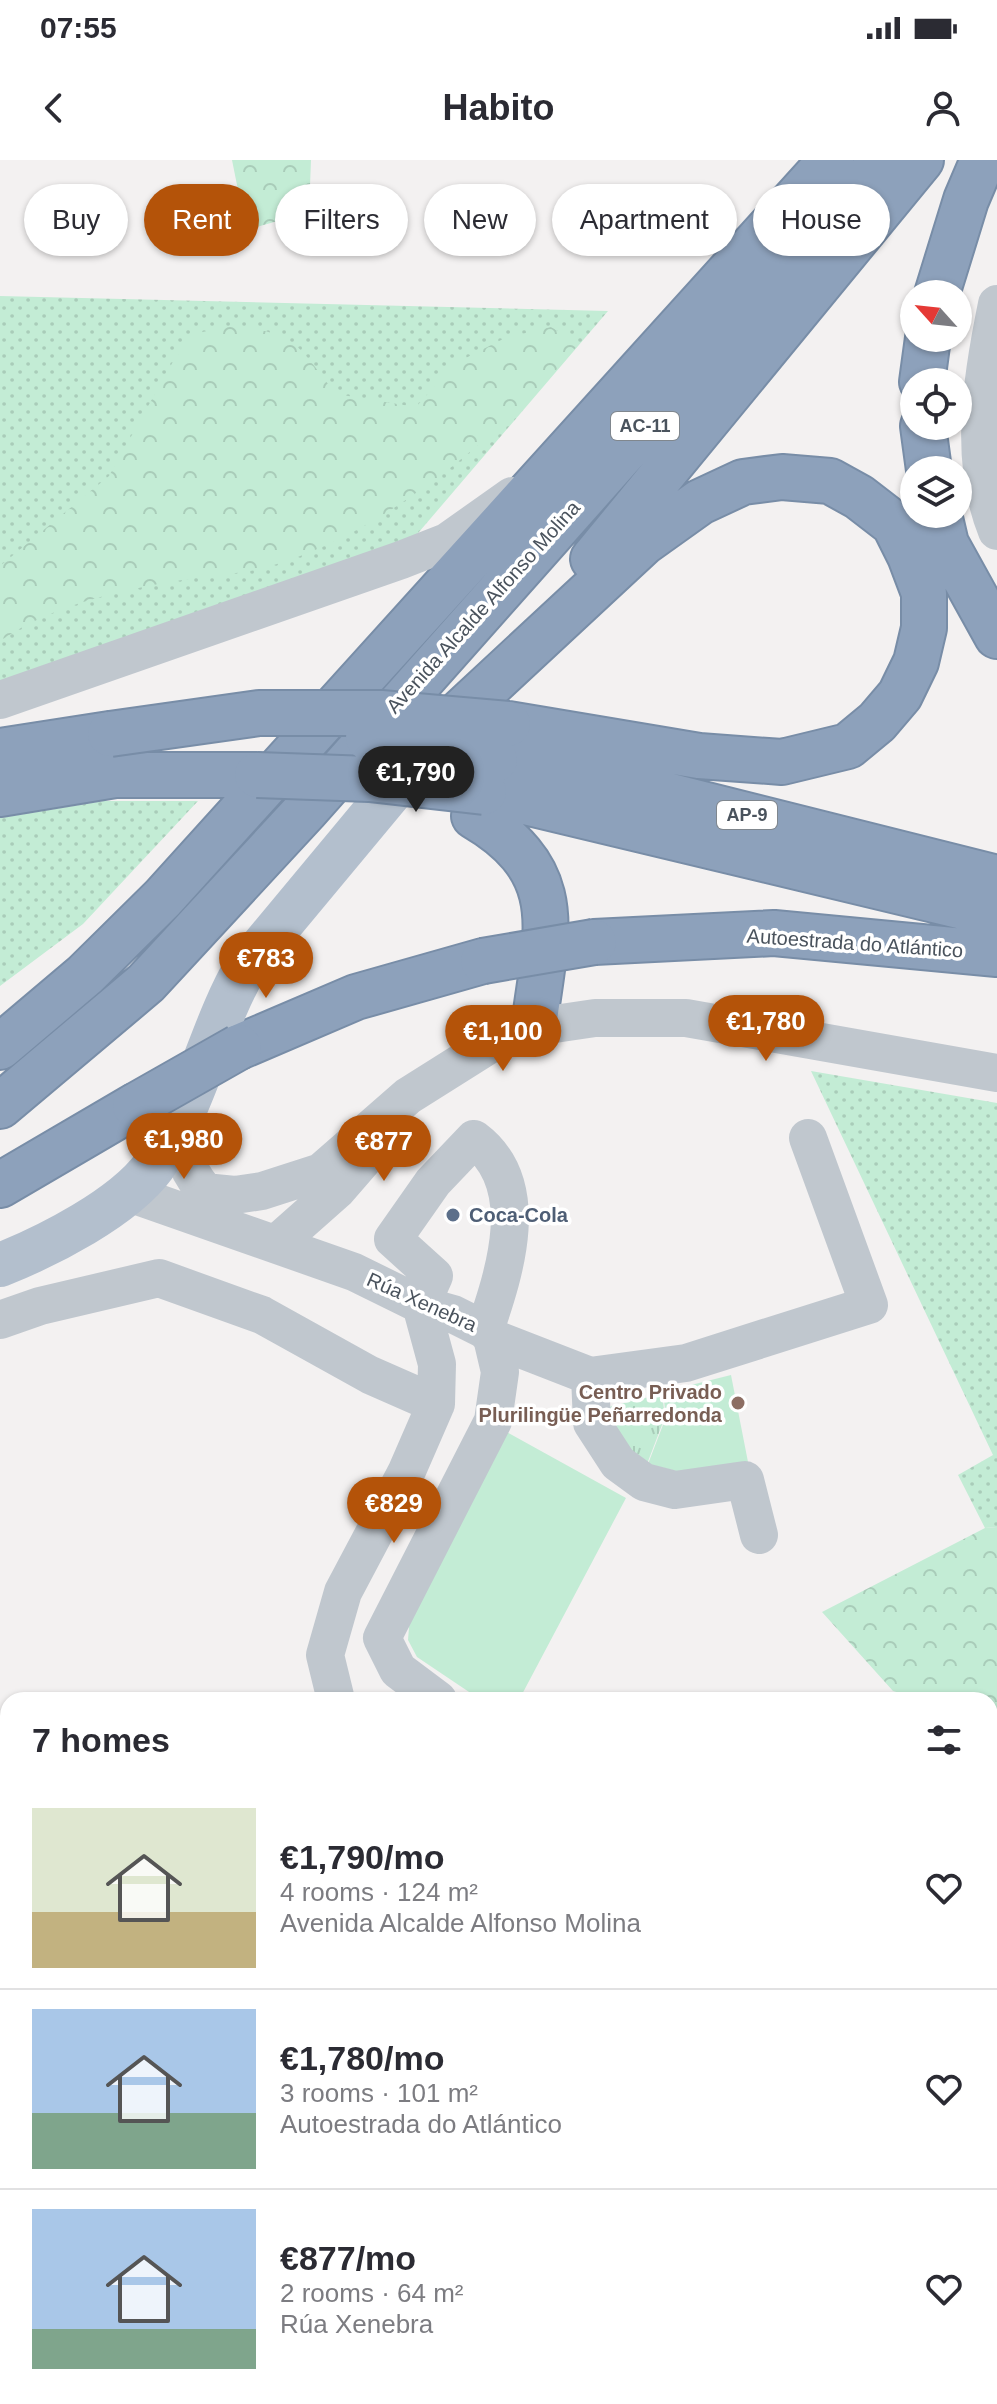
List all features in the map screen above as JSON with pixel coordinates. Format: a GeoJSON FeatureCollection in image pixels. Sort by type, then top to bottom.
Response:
{"type":"FeatureCollection","features":[{"type":"Feature","properties":{"kind":"highway","name":"Avenida Alcalde Alfonso Molina"},"geometry":{"type":"LineString","coordinates":[[0,1047],[85,975],[163,898],[831,160]]}},
{"type":"Feature","properties":{"kind":"highway","name":"Avenida Alcalde Alfonso Molina"},"geometry":{"type":"LineString","coordinates":[[0,1106],[146,983],[306,810],[883,160]]}},
{"type":"Feature","properties":{"kind":"highway"},"geometry":{"type":"LineString","coordinates":[[449,723],[600,551],[921,160]]}},
{"type":"Feature","properties":{"kind":"highway"},"geometry":{"type":"LineString","coordinates":[[941,280],[966,200],[983,160]]}},
{"type":"Feature","properties":{"kind":"highway"},"geometry":{"type":"LineString","coordinates":[[0,794],[112,755],[257,775],[369,779],[490,773],[699,756],[782,762],[848,746],[877,722],[900,695],[916,662],[924,628],[924,593],[894,524],[830,481],[782,477],[743,482],[700,502],[644,542],[449,723]]}},
{"type":"Feature","properties":{"kind":"highway"},"geometry":{"type":"LineString","coordinates":[[942,528],[946,544],[997,636]]}},
{"type":"Feature","properties":{"kind":"highway","name":"AP-9"},"geometry":{"type":"LineString","coordinates":[[0,751],[112,755],[368,738],[490,773],[567,770],[997,878]]}},
{"type":"Feature","properties":{"kind":"highway"},"geometry":{"type":"LineString","coordinates":[[490,773],[997,915]]}},
{"type":"Feature","properties":{"kind":"highway"},"geometry":{"type":"LineString","coordinates":[[490,773],[499,830],[521,856],[539,885],[547,907],[548,928],[534,1027]]}},
{"type":"Feature","properties":{"kind":"highway","name":"Autoestrada do Atlántico"},"geometry":{"type":"LineString","coordinates":[[0,1185],[239,1047],[356,997],[483,961],[594,942],[774,933],[997,954]]}},
{"type":"Feature","properties":{"kind":"highway"},"geometry":{"type":"LineString","coordinates":[[0,1022],[85,975]]}},
{"type":"Feature","properties":{"kind":"main road"},"geometry":{"type":"LineString","coordinates":[[0,1265],[33,1252],[129,1193],[153,1166],[176,1125],[227,998],[247,965],[288,912],[449,723]]}},
{"type":"Feature","properties":{"kind":"street"},"geometry":{"type":"LineString","coordinates":[[997,304],[987,353],[979,430],[989,512],[997,531]]}},
{"type":"Feature","properties":{"kind":"street"},"geometry":{"type":"LineString","coordinates":[[0,700],[276,607],[447,542],[547,471]]}},
{"type":"Feature","properties":{"kind":"street"},"geometry":{"type":"LineString","coordinates":[[276,1244],[329,1181],[446,1072],[489,1045],[534,1027],[595,1018],[686,1018],[997,1073]]}},
{"type":"Feature","properties":{"kind":"street","name":"Rúa Xenebra"},"geometry":{"type":"LineString","coordinates":[[176,1125],[186,1166],[204,1192],[224,1210],[276,1244]]}},
{"type":"Feature","properties":{"kind":"street"},"geometry":{"type":"LineString","coordinates":[[334,1692],[325,1655],[343,1592],[406,1473],[436,1404],[437,1364],[421,1305],[434,1276],[393,1239],[433,1182],[474,1139],[491,1151],[510,1200],[507,1265],[488,1334],[590,1376],[686,1363],[869,1305],[808,1138]]}},
{"type":"Feature","properties":{"kind":"street"},"geometry":{"type":"LineString","coordinates":[[204,1192],[235,1195],[329,1181]]}},
{"type":"Feature","properties":{"kind":"street"},"geometry":{"type":"LineString","coordinates":[[329,1181],[323,1216],[330,1246],[354,1272]]}},
{"type":"Feature","properties":{"kind":"street","name":"Rúa Xenebra"},"geometry":{"type":"LineString","coordinates":[[129,1193],[354,1272],[421,1305],[453,1314],[488,1334],[500,1372],[493,1421],[382,1638],[398,1670],[426,1692]]}},
{"type":"Feature","properties":{"kind":"street"},"geometry":{"type":"LineString","coordinates":[[0,1320],[40,1306],[159,1278],[262,1315],[370,1375],[436,1404]]}},
{"type":"Feature","properties":{"kind":"street"},"geometry":{"type":"LineString","coordinates":[[590,1376],[592,1423],[618,1463],[644,1482],[675,1490],[745,1480],[759,1535]]}},
{"type":"Feature","properties":{"kind":"green space"},"geometry":{"type":"Polygon","coordinates":[[[232,160],[311,160],[310,184],[275,184],[275,222],[259,226],[259,184],[237,184],[232,160]]]}},
{"type":"Feature","properties":{"kind":"green space"},"geometry":{"type":"Polygon","coordinates":[[[0,296],[608,311],[413,539],[0,685],[0,296]]]}},
{"type":"Feature","properties":{"kind":"green space"},"geometry":{"type":"Polygon","coordinates":[[[235,325],[273,334],[295,345],[336,394],[416,407],[454,364],[505,338],[551,327],[579,344],[514,413],[477,446],[438,478],[354,531],[311,552],[267,567],[144,587],[93,599],[44,617],[0,641],[0,566],[109,476],[175,358],[198,333],[235,325]]]}},
{"type":"Feature","properties":{"kind":"green space"},"geometry":{"type":"Polygon","coordinates":[[[103,801],[198,801],[83,924],[0,986],[0,818],[103,801]]]}},
{"type":"Feature","properties":{"kind":"green space"},"geometry":{"type":"Polygon","coordinates":[[[811,1071],[997,1103],[997,1527],[985,1528],[958,1475],[993,1455],[811,1071]]]}},
{"type":"Feature","properties":{"kind":"green space"},"geometry":{"type":"Polygon","coordinates":[[[731,1375],[748,1462],[680,1472],[648,1464],[666,1417],[663,1392],[731,1375]]]}},
{"type":"Feature","properties":{"kind":"green space"},"geometry":{"type":"Polygon","coordinates":[[[662,1394],[665,1417],[647,1464],[631,1452],[607,1414],[611,1406],[662,1394]]]}},
{"type":"Feature","properties":{"kind":"green space"},"geometry":{"type":"Polygon","coordinates":[[[503,1430],[626,1498],[523,1692],[469,1692],[417,1657],[408,1640],[410,1615],[503,1430]]]}},
{"type":"Feature","properties":{"kind":"green space"},"geometry":{"type":"Polygon","coordinates":[[[997,1527],[997,1692],[893,1691],[822,1612],[985,1528],[997,1527]]]}},
{"type":"Feature","properties":{"kind":"place","name":"Coca-Cola"},"geometry":{"type":"Point","coordinates":[453,1215]}},
{"type":"Feature","properties":{"kind":"place","name":"Centro Privado Plurilingüe Peñarredonda"},"geometry":{"type":"Point","coordinates":[738,1403]}}]}
